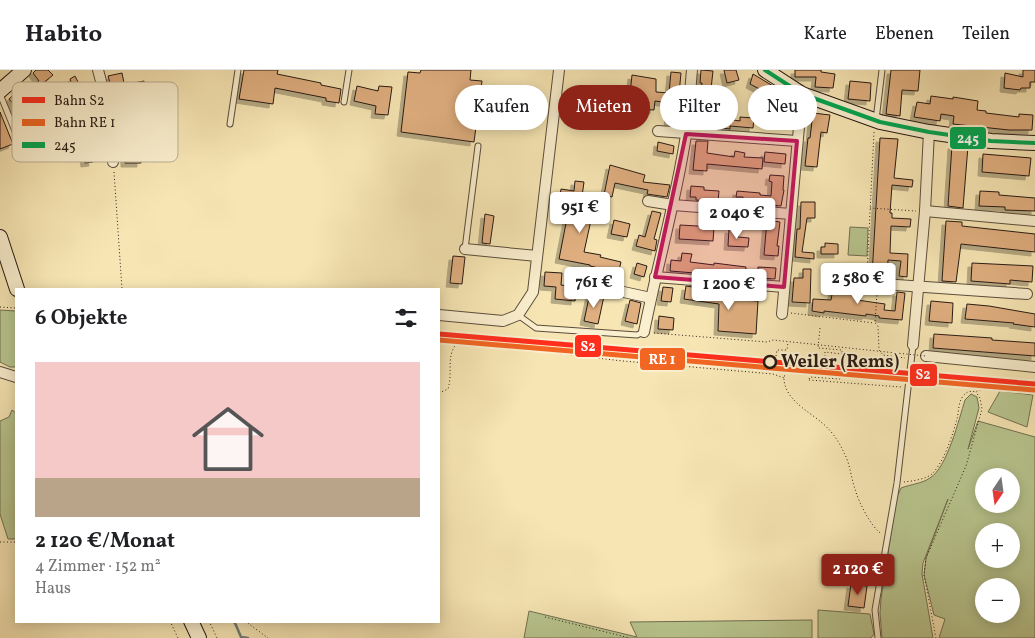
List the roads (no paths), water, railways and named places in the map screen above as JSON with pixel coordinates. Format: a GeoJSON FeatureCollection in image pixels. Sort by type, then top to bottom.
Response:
{"type":"FeatureCollection","features":[{"type":"Feature","properties":{"kind":"street"},"geometry":{"type":"LineString","coordinates":[[0,93],[24,70]]}},
{"type":"Feature","properties":{"kind":"street"},"geometry":{"type":"LineString","coordinates":[[440,315],[502,321],[518,315],[533,292],[559,70]]}},
{"type":"Feature","properties":{"kind":"street"},"geometry":{"type":"LineString","coordinates":[[644,332],[655,277],[673,205],[686,134],[692,70]]}},
{"type":"Feature","properties":{"kind":"street"},"geometry":{"type":"LineString","coordinates":[[765,70],[788,85]]}},
{"type":"Feature","properties":{"kind":"street"},"geometry":{"type":"LineString","coordinates":[[817,99],[878,121],[929,132],[991,140],[1035,142]]}},
{"type":"Feature","properties":{"kind":"street"},"geometry":{"type":"LineString","coordinates":[[782,313],[798,130]]}},
{"type":"Feature","properties":{"kind":"street"},"geometry":{"type":"LineString","coordinates":[[658,131],[797,141]]}},
{"type":"Feature","properties":{"kind":"street"},"geometry":{"type":"LineString","coordinates":[[913,345],[925,211],[929,132]]}},
{"type":"Feature","properties":{"kind":"street"},"geometry":{"type":"LineString","coordinates":[[648,201],[673,205],[791,214]]}},
{"type":"Feature","properties":{"kind":"street"},"geometry":{"type":"LineString","coordinates":[[925,211],[1035,221]]}},
{"type":"Feature","properties":{"kind":"street"},"geometry":{"type":"LineString","coordinates":[[0,237],[17,288]]}},
{"type":"Feature","properties":{"kind":"street"},"geometry":{"type":"LineString","coordinates":[[465,249],[537,256]]}},
{"type":"Feature","properties":{"kind":"street"},"geometry":{"type":"LineString","coordinates":[[655,277],[784,287]]}},
{"type":"Feature","properties":{"kind":"street"},"geometry":{"type":"LineString","coordinates":[[867,283],[1026,294]]}},
{"type":"Feature","properties":{"kind":"street"},"geometry":{"type":"LineString","coordinates":[[596,286],[651,298]]}},
{"type":"Feature","properties":{"kind":"street"},"geometry":{"type":"LineString","coordinates":[[926,356],[1035,367]]}},
{"type":"Feature","properties":{"kind":"street"},"geometry":{"type":"LineString","coordinates":[[0,372],[15,377]]}},
{"type":"Feature","properties":{"kind":"street"},"geometry":{"type":"LineString","coordinates":[[192,623],[199,638]]}},
{"type":"Feature","properties":{"kind":"lane"},"geometry":{"type":"LineString","coordinates":[[230,124],[238,70]]}},
{"type":"Feature","properties":{"kind":"lane"},"geometry":{"type":"LineString","coordinates":[[344,102],[349,70]]}},
{"type":"Feature","properties":{"kind":"lane"},"geometry":{"type":"LineString","coordinates":[[878,121],[882,70]]}},
{"type":"Feature","properties":{"kind":"lane"},"geometry":{"type":"LineString","coordinates":[[0,93],[12,123]]}},
{"type":"Feature","properties":{"kind":"lane"},"geometry":{"type":"LineString","coordinates":[[465,249],[478,146]]}},
{"type":"Feature","properties":{"kind":"lane"},"geometry":{"type":"LineString","coordinates":[[518,315],[536,328],[637,335],[644,332]]}},
{"type":"Feature","properties":{"kind":"lane"},"geometry":{"type":"LineString","coordinates":[[878,638],[875,610],[897,483],[913,345]]}},
{"type":"Feature","properties":{"kind":"waterway"},"geometry":{"type":"LineString","coordinates":[[235,623],[241,637],[248,638]]}},
{"type":"Feature","properties":{"kind":"rail line","name":"S2"},"geometry":{"type":"LineString","coordinates":[[440,334],[1035,384]]}},
{"type":"Feature","properties":{"kind":"place","name":"Weiler (Rems)"},"geometry":{"type":"Point","coordinates":[770,362]}}]}
